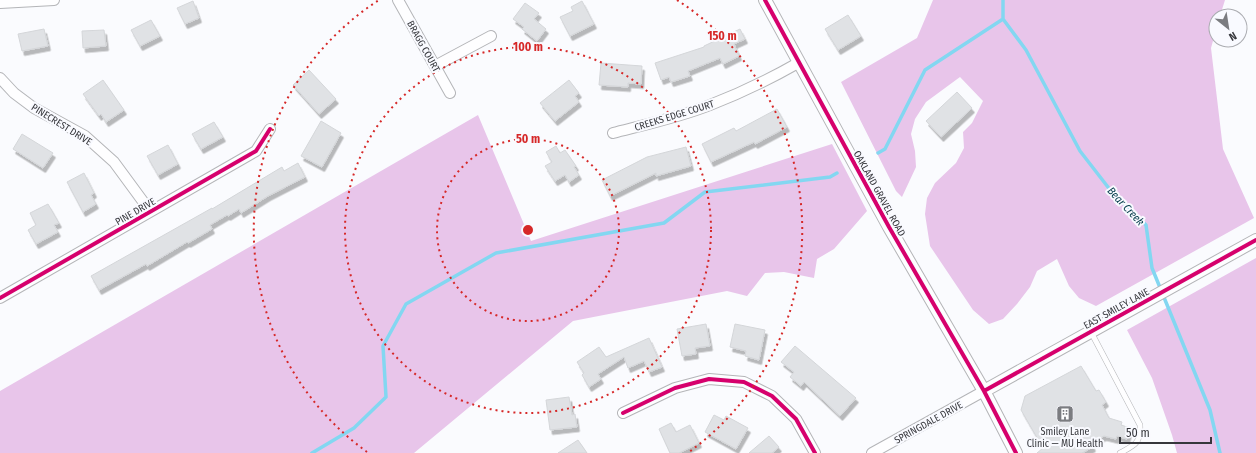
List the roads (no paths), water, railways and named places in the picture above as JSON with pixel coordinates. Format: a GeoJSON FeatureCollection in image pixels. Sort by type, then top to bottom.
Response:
{"type":"FeatureCollection","features":[{"type":"Feature","properties":{"kind":"street"},"geometry":{"type":"LineString","coordinates":[[0,3],[54,0]]}},
{"type":"Feature","properties":{"kind":"street","name":"BRAGG COURT"},"geometry":{"type":"LineString","coordinates":[[398,0],[450,93]]}},
{"type":"Feature","properties":{"kind":"street","name":"OAKLAND GRAVEL ROAD"},"geometry":{"type":"LineString","coordinates":[[765,0],[889,228],[984,391],[1016,453]]}},
{"type":"Feature","properties":{"kind":"street"},"geometry":{"type":"LineString","coordinates":[[435,66],[491,36]]}},
{"type":"Feature","properties":{"kind":"street","name":"CREEKS EDGE COURT"},"geometry":{"type":"LineString","coordinates":[[613,132],[652,123],[709,106],[767,80],[798,63]]}},
{"type":"Feature","properties":{"kind":"street","name":"PINECREST DRIVE"},"geometry":{"type":"LineString","coordinates":[[0,78],[14,93],[34,108],[85,136],[114,162],[150,211]]}},
{"type":"Feature","properties":{"kind":"street","name":"PINE DRIVE"},"geometry":{"type":"LineString","coordinates":[[0,298],[256,151],[270,128]]}},
{"type":"Feature","properties":{"kind":"street","name":"EAST SMILEY LANE"},"geometry":{"type":"LineString","coordinates":[[984,391],[1256,240]]}},
{"type":"Feature","properties":{"kind":"street"},"geometry":{"type":"LineString","coordinates":[[623,413],[675,388],[709,379],[744,382],[772,396],[796,419],[815,453]]}},
{"type":"Feature","properties":{"kind":"street","name":"SPRINGDALE DRIVE"},"geometry":{"type":"LineString","coordinates":[[872,453],[984,391]]}},
{"type":"Feature","properties":{"kind":"lane"},"geometry":{"type":"LineString","coordinates":[[1091,331],[1140,425],[1140,438],[1137,444],[1120,453]]}},
{"type":"Feature","properties":{"kind":"waterway","name":"Bear Creek"},"geometry":{"type":"LineString","coordinates":[[1003,0],[1003,19],[1026,50],[1080,151],[1111,191],[1146,225],[1152,268],[1210,410],[1220,453]]}},
{"type":"Feature","properties":{"kind":"waterway"},"geometry":{"type":"LineString","coordinates":[[878,153],[885,149],[925,70],[1003,19]]}},
{"type":"Feature","properties":{"kind":"waterway"},"geometry":{"type":"LineString","coordinates":[[312,453],[354,428],[386,397],[383,346],[406,304],[496,253],[664,223],[705,192],[830,177],[837,173]]}},
{"type":"Feature","properties":{"kind":"place","name":"Smiley Lane Clinic — MU Health"},"geometry":{"type":"Point","coordinates":[1065,414]}}]}
